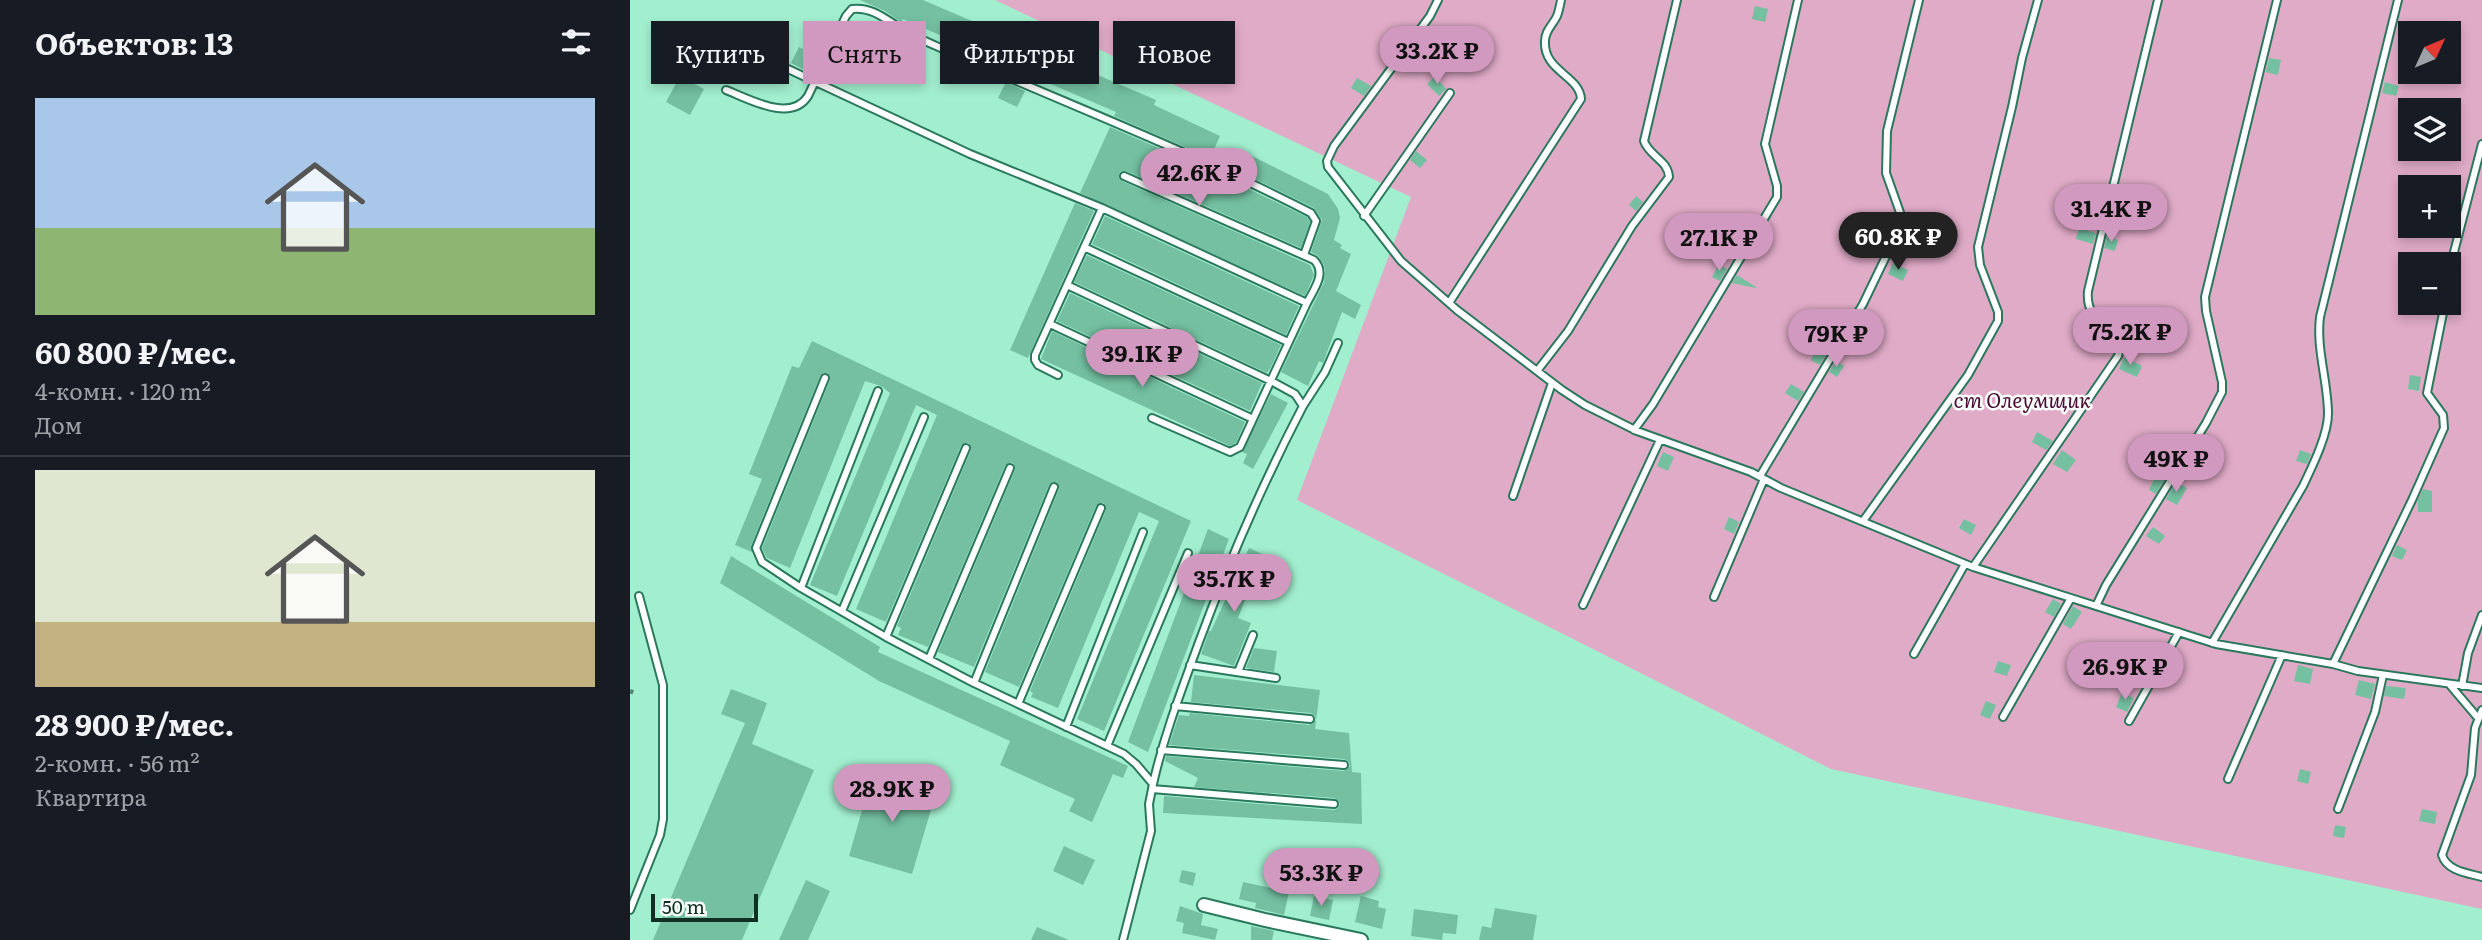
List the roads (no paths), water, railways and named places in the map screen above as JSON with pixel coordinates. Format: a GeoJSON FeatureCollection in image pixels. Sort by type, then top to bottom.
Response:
{"type":"FeatureCollection","features":[{"type":"Feature","properties":{"kind":"street"},"geometry":{"type":"LineString","coordinates":[[1205,905],[1360,940]]}},
{"type":"Feature","properties":{"kind":"lane"},"geometry":{"type":"LineString","coordinates":[[1438,0],[1430,16],[1334,146],[1327,161],[1333,175],[1401,261],[1449,303],[1552,383],[1585,405],[1634,430],[1762,478],[1965,564],[2212,643],[2333,664],[2358,671],[2482,688]]}},
{"type":"Feature","properties":{"kind":"lane"},"geometry":{"type":"LineString","coordinates":[[1449,303],[1581,99],[1580,90],[1552,64],[1546,51],[1546,32],[1556,18],[1561,0]]}},
{"type":"Feature","properties":{"kind":"lane"},"geometry":{"type":"LineString","coordinates":[[1537,371],[1568,331],[1632,226],[1669,177],[1666,165],[1651,152],[1644,141],[1677,0]]}},
{"type":"Feature","properties":{"kind":"lane"},"geometry":{"type":"LineString","coordinates":[[1634,430],[1653,404],[1777,197],[1777,186],[1765,144],[1798,0]]}},
{"type":"Feature","properties":{"kind":"lane"},"geometry":{"type":"LineString","coordinates":[[1714,597],[1762,478],[1863,304],[1903,221],[1886,173],[1886,145],[1919,0]]}},
{"type":"Feature","properties":{"kind":"lane"},"geometry":{"type":"LineString","coordinates":[[1863,521],[1968,374],[1998,321],[1998,312],[1977,253],[2038,0]]}},
{"type":"Feature","properties":{"kind":"lane"},"geometry":{"type":"LineString","coordinates":[[1973,567],[2118,355],[2121,346],[2122,340],[2116,331],[2091,313],[2088,307],[2088,291],[2158,0]]}},
{"type":"Feature","properties":{"kind":"lane"},"geometry":{"type":"LineString","coordinates":[[2096,606],[2222,392],[2205,297],[2277,0]]}},
{"type":"Feature","properties":{"kind":"lane"},"geometry":{"type":"LineString","coordinates":[[2212,643],[2303,486],[2327,423],[2328,405],[2318,331],[2320,317],[2398,0]]}},
{"type":"Feature","properties":{"kind":"lane"},"geometry":{"type":"LineString","coordinates":[[845,21],[850,11],[858,8],[892,21]]}},
{"type":"Feature","properties":{"kind":"lane"},"geometry":{"type":"LineString","coordinates":[[926,41],[1141,134],[1311,213],[1316,221],[1304,255]]}},
{"type":"Feature","properties":{"kind":"lane"},"geometry":{"type":"LineString","coordinates":[[726,90],[773,106],[792,109],[804,103],[814,84]]}},
{"type":"Feature","properties":{"kind":"lane"},"geometry":{"type":"LineString","coordinates":[[819,84],[970,154],[1102,208],[1307,303]]}},
{"type":"Feature","properties":{"kind":"lane"},"geometry":{"type":"LineString","coordinates":[[1364,216],[1450,93]]}},
{"type":"Feature","properties":{"kind":"lane"},"geometry":{"type":"LineString","coordinates":[[2454,252],[2482,144]]}},
{"type":"Feature","properties":{"kind":"lane"},"geometry":{"type":"LineString","coordinates":[[1124,176],[1304,255],[1314,260],[1321,269],[1240,447],[1230,452],[1152,418]]}},
{"type":"Feature","properties":{"kind":"lane"},"geometry":{"type":"LineString","coordinates":[[1058,375],[1042,368],[1035,360],[1102,208]]}},
{"type":"Feature","properties":{"kind":"lane"},"geometry":{"type":"LineString","coordinates":[[1084,247],[1288,342]]}},
{"type":"Feature","properties":{"kind":"lane"},"geometry":{"type":"LineString","coordinates":[[1067,285],[1271,381],[1295,394],[1303,406]]}},
{"type":"Feature","properties":{"kind":"lane"},"geometry":{"type":"LineString","coordinates":[[2333,664],[2444,428],[2443,415],[2427,393],[2442,315]]}},
{"type":"Feature","properties":{"kind":"lane"},"geometry":{"type":"LineString","coordinates":[[1049,324],[1254,419]]}},
{"type":"Feature","properties":{"kind":"lane"},"geometry":{"type":"LineString","coordinates":[[1123,940],[1151,831],[1149,804],[1152,787],[1175,706],[1231,555],[1303,406],[1325,372],[1338,343]]}},
{"type":"Feature","properties":{"kind":"lane"},"geometry":{"type":"LineString","coordinates":[[825,378],[756,548],[762,562],[886,637],[1131,759],[1152,787],[1334,804]]}},
{"type":"Feature","properties":{"kind":"lane"},"geometry":{"type":"LineString","coordinates":[[1513,496],[1552,383]]}},
{"type":"Feature","properties":{"kind":"lane"},"geometry":{"type":"LineString","coordinates":[[801,588],[878,391]]}},
{"type":"Feature","properties":{"kind":"lane"},"geometry":{"type":"LineString","coordinates":[[842,611],[924,417]]}},
{"type":"Feature","properties":{"kind":"lane"},"geometry":{"type":"LineString","coordinates":[[1583,605],[1660,440]]}},
{"type":"Feature","properties":{"kind":"lane"},"geometry":{"type":"LineString","coordinates":[[886,637],[966,448]]}},
{"type":"Feature","properties":{"kind":"lane"},"geometry":{"type":"LineString","coordinates":[[929,659],[1010,468]]}},
{"type":"Feature","properties":{"kind":"lane"},"geometry":{"type":"LineString","coordinates":[[974,683],[1054,487]]}},
{"type":"Feature","properties":{"kind":"lane"},"geometry":{"type":"LineString","coordinates":[[1018,704],[1101,508]]}},
{"type":"Feature","properties":{"kind":"lane"},"geometry":{"type":"LineString","coordinates":[[1066,727],[1143,532]]}},
{"type":"Feature","properties":{"kind":"lane"},"geometry":{"type":"LineString","coordinates":[[1107,746],[1188,553]]}},
{"type":"Feature","properties":{"kind":"lane"},"geometry":{"type":"LineString","coordinates":[[1914,654],[1965,564]]}},
{"type":"Feature","properties":{"kind":"lane"},"geometry":{"type":"LineString","coordinates":[[630,910],[660,835],[663,819],[663,684],[639,596]]}},
{"type":"Feature","properties":{"kind":"lane"},"geometry":{"type":"LineString","coordinates":[[2003,718],[2071,598]]}},
{"type":"Feature","properties":{"kind":"lane"},"geometry":{"type":"LineString","coordinates":[[2462,687],[2468,653],[2482,615]]}},
{"type":"Feature","properties":{"kind":"lane"},"geometry":{"type":"LineString","coordinates":[[2129,721],[2179,632]]}},
{"type":"Feature","properties":{"kind":"lane"},"geometry":{"type":"LineString","coordinates":[[1238,672],[1254,635]]}},
{"type":"Feature","properties":{"kind":"lane"},"geometry":{"type":"LineString","coordinates":[[2228,779],[2283,655]]}},
{"type":"Feature","properties":{"kind":"lane"},"geometry":{"type":"LineString","coordinates":[[1190,665],[1276,678]]}},
{"type":"Feature","properties":{"kind":"lane"},"geometry":{"type":"LineString","coordinates":[[2338,809],[2375,712],[2383,675]]}},
{"type":"Feature","properties":{"kind":"lane"},"geometry":{"type":"LineString","coordinates":[[2450,685],[2478,718]]}},
{"type":"Feature","properties":{"kind":"lane"},"geometry":{"type":"LineString","coordinates":[[1175,706],[1310,719]]}},
{"type":"Feature","properties":{"kind":"lane"},"geometry":{"type":"LineString","coordinates":[[2482,710],[2478,718],[2471,775],[2442,855],[2451,868],[2482,877]]}},
{"type":"Feature","properties":{"kind":"lane"},"geometry":{"type":"LineString","coordinates":[[1161,750],[1344,765]]}},
{"type":"Feature","properties":{"kind":"railway"},"geometry":{"type":"LineString","coordinates":[[630,691],[635,693]]}},
{"type":"Feature","properties":{"kind":"park label","name":"ст Олеумщик"},"geometry":{"type":"Point","coordinates":[2022,401]}}]}
